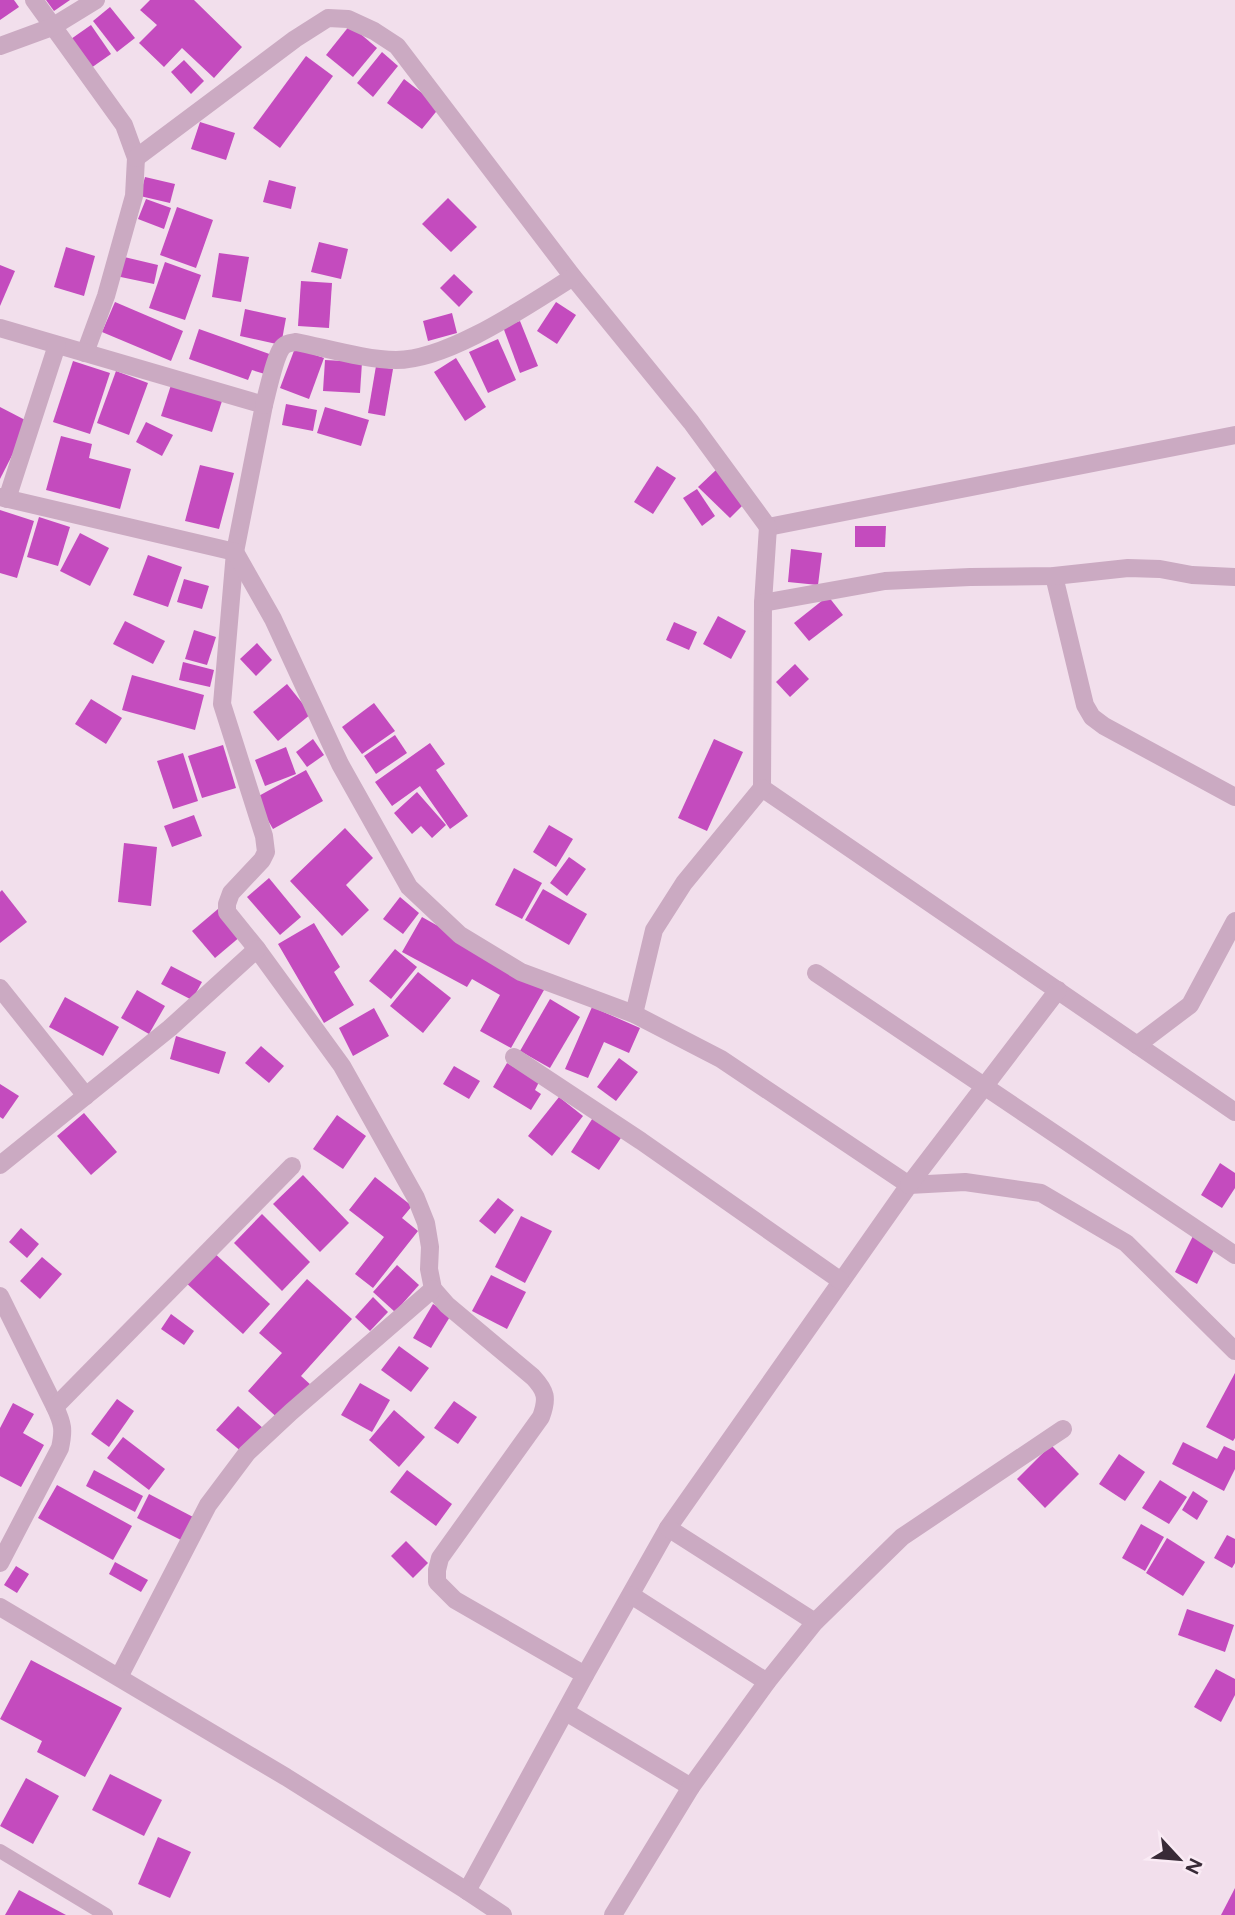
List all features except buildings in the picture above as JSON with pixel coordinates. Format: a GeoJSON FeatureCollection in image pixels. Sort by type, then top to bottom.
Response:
{"type":"FeatureCollection","features":[{"type":"Feature","properties":{"kind":"street"},"geometry":{"type":"LineString","coordinates":[[34,0],[124,125],[136,158],[134,196],[106,296],[85,353]]}},
{"type":"Feature","properties":{"kind":"street"},"geometry":{"type":"LineString","coordinates":[[0,46],[52,27],[96,0]]}},
{"type":"Feature","properties":{"kind":"street"},"geometry":{"type":"LineString","coordinates":[[136,158],[295,39],[328,18],[348,19],[374,31],[397,46],[573,277],[691,422],[768,527],[763,603],[762,788],[684,883],[654,930],[634,1014]]}},
{"type":"Feature","properties":{"kind":"street"},"geometry":{"type":"LineString","coordinates":[[573,277],[520,311],[466,339],[418,357],[387,359],[296,342],[287,343],[281,349],[264,404],[235,552],[222,704],[264,836],[266,852],[231,894],[227,912],[342,1066],[416,1198],[426,1223],[433,1289],[447,1305],[543,1388],[546,1402],[541,1417],[440,1558],[437,1582],[455,1600],[585,1675]]}},
{"type":"Feature","properties":{"kind":"street"},"geometry":{"type":"LineString","coordinates":[[0,328],[264,404]]}},
{"type":"Feature","properties":{"kind":"street"},"geometry":{"type":"LineString","coordinates":[[57,345],[4,498],[235,552],[273,619],[340,764],[409,887],[460,935],[522,972],[634,1014],[721,1059],[909,1185],[965,1182],[1041,1193],[1126,1243],[1235,1351]]}},
{"type":"Feature","properties":{"kind":"street"},"geometry":{"type":"LineString","coordinates":[[768,527],[1235,435]]}},
{"type":"Feature","properties":{"kind":"street"},"geometry":{"type":"LineString","coordinates":[[763,603],[885,581],[1054,576],[1128,568],[1235,577]]}},
{"type":"Feature","properties":{"kind":"street"},"geometry":{"type":"LineString","coordinates":[[1054,576],[1085,705],[1092,717],[1235,797]]}},
{"type":"Feature","properties":{"kind":"street"},"geometry":{"type":"LineString","coordinates":[[762,788],[1235,1112]]}},
{"type":"Feature","properties":{"kind":"street"},"geometry":{"type":"LineString","coordinates":[[1137,1045],[1190,1005],[1235,921]]}},
{"type":"Feature","properties":{"kind":"street"},"geometry":{"type":"LineString","coordinates":[[0,1165],[170,1028],[257,949]]}},
{"type":"Feature","properties":{"kind":"street"},"geometry":{"type":"LineString","coordinates":[[816,973],[1235,1255]]}},
{"type":"Feature","properties":{"kind":"street"},"geometry":{"type":"LineString","coordinates":[[0,988],[86,1096]]}},
{"type":"Feature","properties":{"kind":"street"},"geometry":{"type":"LineString","coordinates":[[467,1891],[668,1528],[909,1185],[1058,990]]}},
{"type":"Feature","properties":{"kind":"street"},"geometry":{"type":"LineString","coordinates":[[514,1056],[841,1281]]}},
{"type":"Feature","properties":{"kind":"street"},"geometry":{"type":"LineString","coordinates":[[55,1407],[292,1167]]}},
{"type":"Feature","properties":{"kind":"street"},"geometry":{"type":"LineString","coordinates":[[119,1677],[208,1505],[247,1453],[433,1289]]}},
{"type":"Feature","properties":{"kind":"street"},"geometry":{"type":"LineString","coordinates":[[0,1296],[63,1423],[60,1448],[0,1563]]}},
{"type":"Feature","properties":{"kind":"street"},"geometry":{"type":"LineString","coordinates":[[614,1915],[691,1787],[767,1682],[815,1622],[902,1537],[1063,1429]]}},
{"type":"Feature","properties":{"kind":"street"},"geometry":{"type":"LineString","coordinates":[[668,1528],[815,1622]]}},
{"type":"Feature","properties":{"kind":"street"},"geometry":{"type":"LineString","coordinates":[[631,1595],[767,1682]]}},
{"type":"Feature","properties":{"kind":"street"},"geometry":{"type":"LineString","coordinates":[[2,1611],[286,1777],[503,1915]]}},
{"type":"Feature","properties":{"kind":"street"},"geometry":{"type":"LineString","coordinates":[[566,1712],[691,1787]]}},
{"type":"Feature","properties":{"kind":"lane"},"geometry":{"type":"LineString","coordinates":[[0,1851],[106,1915]]}}]}
